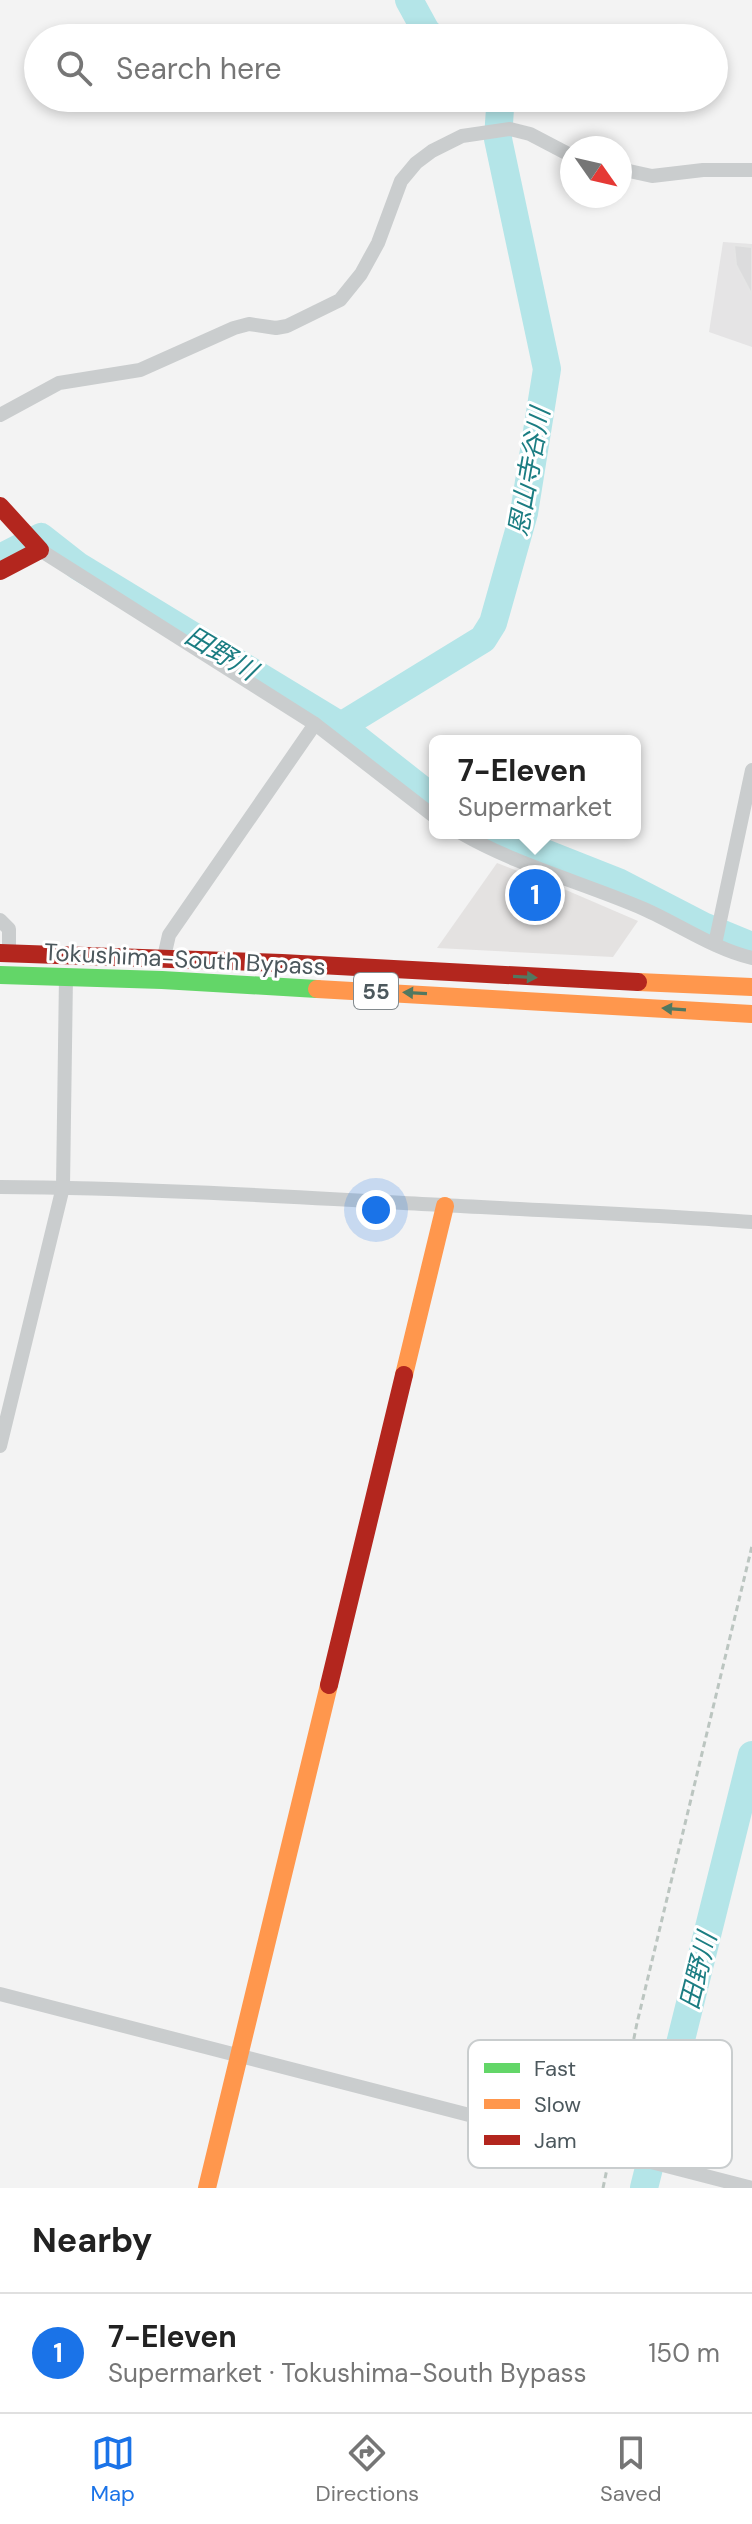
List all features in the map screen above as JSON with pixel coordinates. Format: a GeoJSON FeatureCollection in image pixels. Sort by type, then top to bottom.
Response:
{"type":"FeatureCollection","features":[{"type":"Feature","properties":{"kind":"main road"},"geometry":{"type":"LineString","coordinates":[[0,506],[40,550],[0,571]]}},
{"type":"Feature","properties":{"kind":"main road","name":"Tokushima-South Bypass"},"geometry":{"type":"LineString","coordinates":[[4,953],[164,957],[405,972],[752,987]]}},
{"type":"Feature","properties":{"kind":"main road","name":"Tokushima-South Bypass"},"geometry":{"type":"LineString","coordinates":[[0,975],[407,993],[752,1014]]}},
{"type":"Feature","properties":{"kind":"main road"},"geometry":{"type":"LineString","coordinates":[[207,2188],[445,1206]]}},
{"type":"Feature","properties":{"kind":"street"},"geometry":{"type":"LineString","coordinates":[[0,415],[59,383],[140,370],[234,328],[249,324],[276,328],[287,326],[340,300],[361,274],[378,243],[401,181],[416,163],[432,151],[462,136],[506,129],[530,134],[560,150]]}},
{"type":"Feature","properties":{"kind":"street"},"geometry":{"type":"LineString","coordinates":[[632,172],[652,176],[703,170],[752,170]]}},
{"type":"Feature","properties":{"kind":"street"},"geometry":{"type":"LineString","coordinates":[[40,550],[315,724],[429,812]]}},
{"type":"Feature","properties":{"kind":"street"},"geometry":{"type":"LineString","coordinates":[[164,957],[169,935],[315,724]]}},
{"type":"Feature","properties":{"kind":"street"},"geometry":{"type":"LineString","coordinates":[[718,936],[752,770]]}},
{"type":"Feature","properties":{"kind":"street"},"geometry":{"type":"LineString","coordinates":[[473,839],[648,911],[718,936],[752,958]]}},
{"type":"Feature","properties":{"kind":"street"},"geometry":{"type":"LineString","coordinates":[[0,920],[9,929],[4,953]]}},
{"type":"Feature","properties":{"kind":"street"},"geometry":{"type":"LineString","coordinates":[[0,1446],[63,1187],[66,976]]}},
{"type":"Feature","properties":{"kind":"street"},"geometry":{"type":"LineString","coordinates":[[0,1187],[252,1193],[752,1222]]}},
{"type":"Feature","properties":{"kind":"street"},"geometry":{"type":"LineString","coordinates":[[0,1994],[468,2114]]}},
{"type":"Feature","properties":{"kind":"street"},"geometry":{"type":"LineString","coordinates":[[678,2168],[752,2188]]}},
{"type":"Feature","properties":{"kind":"path"},"geometry":{"type":"LineString","coordinates":[[634,2040],[752,1546]]}},
{"type":"Feature","properties":{"kind":"path"},"geometry":{"type":"LineString","coordinates":[[603,2188],[609,2168]]}},
{"type":"Feature","properties":{"kind":"shaded area"},"geometry":{"type":"Polygon","coordinates":[[[723,242],[752,244],[752,347],[709,332],[723,242]]]}},
{"type":"Feature","properties":{"kind":"shaded area"},"geometry":{"type":"Polygon","coordinates":[[[497,863],[638,921],[613,957],[437,948],[497,863]]]}},
{"type":"Feature","properties":{"kind":"building"},"geometry":{"type":"Polygon","coordinates":[[[734,245],[752,247],[752,295],[736,265],[734,245]]]}},
{"type":"Feature","properties":{"kind":"building"},"geometry":{"type":"Polygon","coordinates":[[[534,883],[562,890],[562,909],[510,909],[511,887],[532,887],[534,883]]]}},
{"type":"Feature","properties":{"kind":"waterway"},"geometry":{"type":"LineString","coordinates":[[409,0],[422,24]]}},
{"type":"Feature","properties":{"kind":"waterway","name":"恩山寺谷川"},"geometry":{"type":"LineString","coordinates":[[341,726],[483,639],[493,623],[524,513],[547,369],[498,139],[500,112]]}},
{"type":"Feature","properties":{"kind":"waterway","name":"田野川"},"geometry":{"type":"LineString","coordinates":[[0,558],[41,537],[78,566],[341,726],[429,795]]}},
{"type":"Feature","properties":{"kind":"waterway","name":"田野川"},"geometry":{"type":"LineString","coordinates":[[509,839],[618,882],[703,926],[752,946]]}},
{"type":"Feature","properties":{"kind":"waterway","name":"田野川"},"geometry":{"type":"LineString","coordinates":[[681,2040],[752,1755]]}},
{"type":"Feature","properties":{"kind":"waterway","name":"田野川"},"geometry":{"type":"LineString","coordinates":[[644,2188],[649,2168]]}},
{"type":"Feature","properties":{"kind":"traffic: fast"},"geometry":{"type":"LineString","coordinates":[[0,975],[317,989]]}},
{"type":"Feature","properties":{"kind":"traffic: slow"},"geometry":{"type":"LineString","coordinates":[[638,982],[752,987]]}},
{"type":"Feature","properties":{"kind":"traffic: slow"},"geometry":{"type":"LineString","coordinates":[[317,989],[752,1014]]}},
{"type":"Feature","properties":{"kind":"traffic: slow"},"geometry":{"type":"LineString","coordinates":[[404,1375],[445,1206]]}},
{"type":"Feature","properties":{"kind":"traffic: slow"},"geometry":{"type":"LineString","coordinates":[[207,2188],[329,1685]]}},
{"type":"Feature","properties":{"kind":"traffic: jam"},"geometry":{"type":"LineString","coordinates":[[0,506],[40,550],[0,571]]}},
{"type":"Feature","properties":{"kind":"traffic: jam"},"geometry":{"type":"LineString","coordinates":[[0,953],[282,963],[638,982]]}},
{"type":"Feature","properties":{"kind":"traffic: jam"},"geometry":{"type":"LineString","coordinates":[[329,1685],[404,1375]]}},
{"type":"Feature","properties":{"kind":"place","name":"7-Eleven"},"geometry":{"type":"Point","coordinates":[535,895]}}]}
